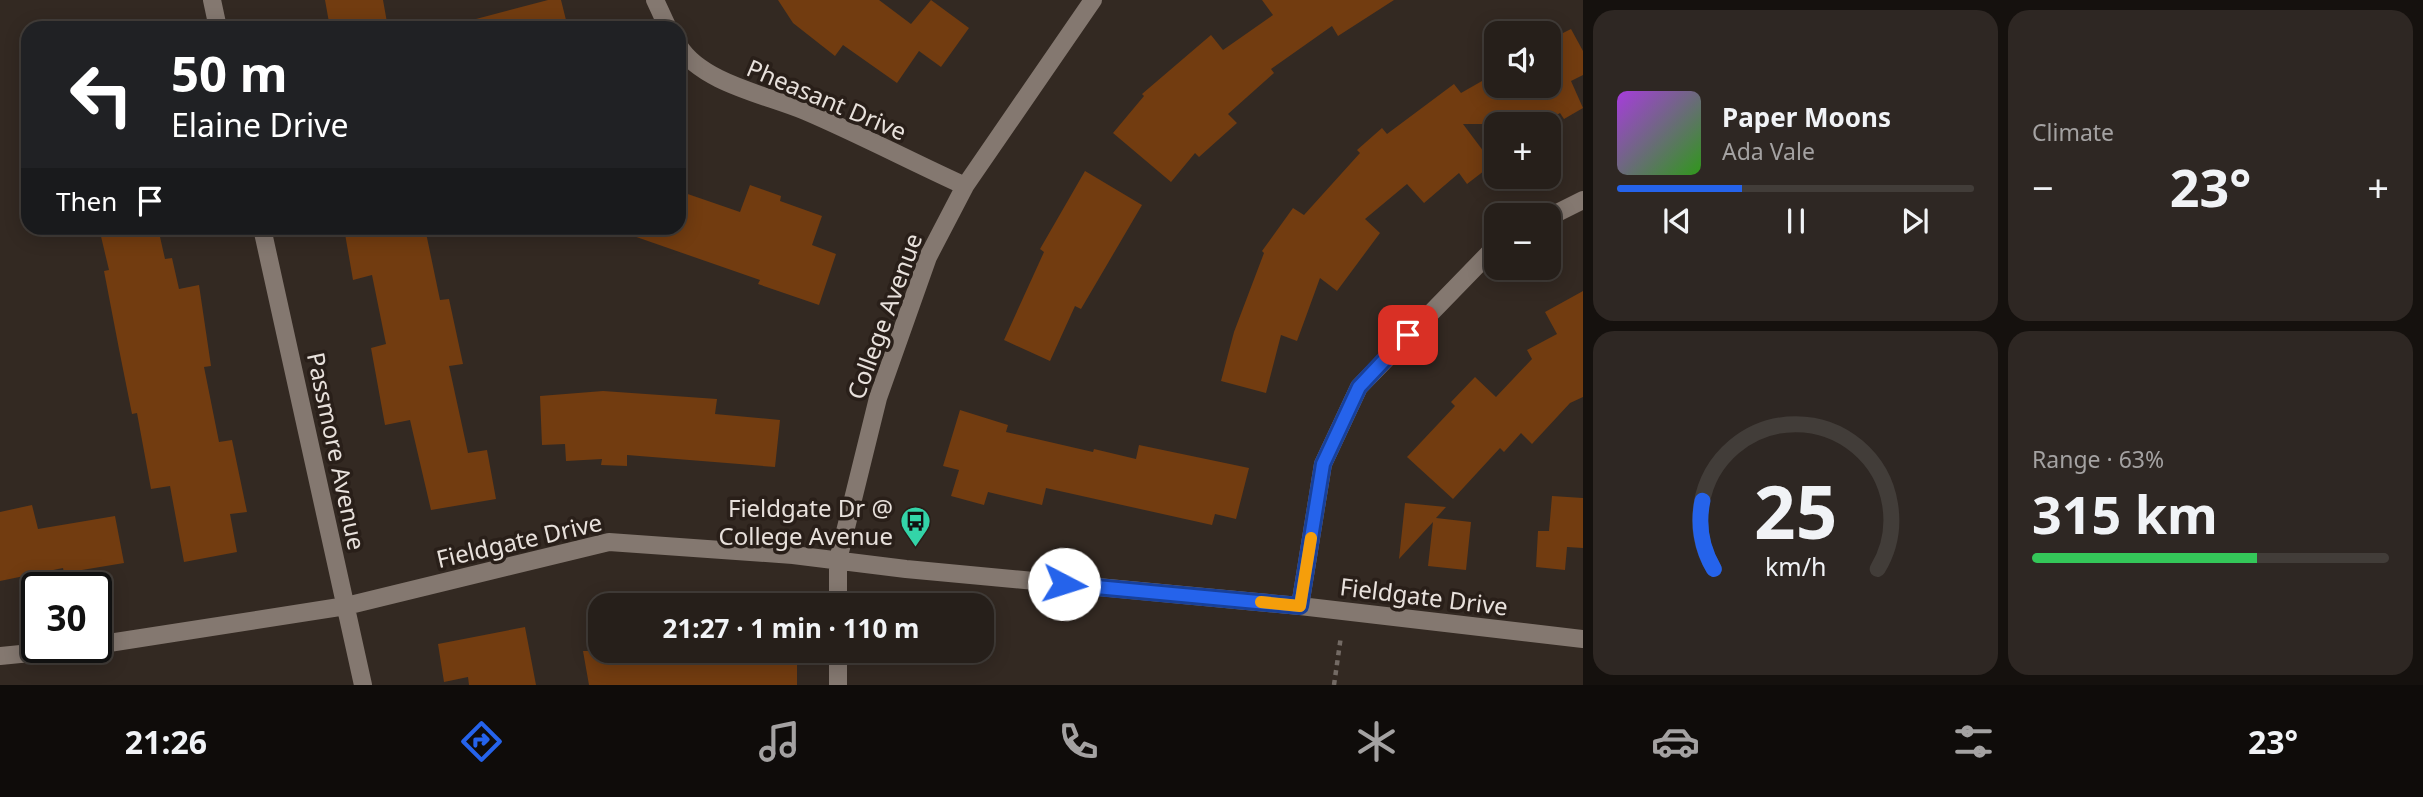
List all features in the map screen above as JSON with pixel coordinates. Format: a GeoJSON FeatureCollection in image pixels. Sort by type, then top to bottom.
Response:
{"type":"FeatureCollection","features":[{"type":"Feature","properties":{"kind":"street"},"geometry":{"type":"LineString","coordinates":[[212,0],[216,21]]}},
{"type":"Feature","properties":{"kind":"street"},"geometry":{"type":"LineString","coordinates":[[655,0],[665,21]]}},
{"type":"Feature","properties":{"kind":"street","name":"College Avenue"},"geometry":{"type":"LineString","coordinates":[[838,593],[838,560],[878,398],[928,257],[965,186],[1093,0]]}},
{"type":"Feature","properties":{"kind":"street","name":"Pheasant Drive"},"geometry":{"type":"LineString","coordinates":[[686,55],[730,85],[804,111],[965,186]]}},
{"type":"Feature","properties":{"kind":"street"},"geometry":{"type":"LineString","coordinates":[[1561,211],[1583,200]]}},
{"type":"Feature","properties":{"kind":"street","name":"Passmore Avenue"},"geometry":{"type":"LineString","coordinates":[[264,235],[363,685]]}},
{"type":"Feature","properties":{"kind":"street"},"geometry":{"type":"LineString","coordinates":[[1300,606],[1323,464],[1359,387],[1484,258]]}},
{"type":"Feature","properties":{"kind":"street","name":"Fieldgate Drive"},"geometry":{"type":"LineString","coordinates":[[112,643],[346,606],[609,542],[838,560],[1300,606],[1583,639]]}},
{"type":"Feature","properties":{"kind":"street"},"geometry":{"type":"LineString","coordinates":[[0,656],[21,654]]}},
{"type":"Feature","properties":{"kind":"street"},"geometry":{"type":"LineString","coordinates":[[838,663],[838,685]]}},
{"type":"Feature","properties":{"kind":"path"},"geometry":{"type":"LineString","coordinates":[[1334,685],[1345,611]]}},
{"type":"Feature","properties":{"kind":"building"},"geometry":{"type":"Polygon","coordinates":[[[325,0],[383,0],[387,21],[329,21],[325,0]]]}},
{"type":"Feature","properties":{"kind":"building"},"geometry":{"type":"Polygon","coordinates":[[[548,0],[561,0],[566,21],[476,21],[548,0]]]}},
{"type":"Feature","properties":{"kind":"building"},"geometry":{"type":"Polygon","coordinates":[[[778,0],[879,0],[911,24],[931,0],[969,28],[941,67],[919,51],[897,83],[843,45],[835,56],[793,23],[778,0]]]}},
{"type":"Feature","properties":{"kind":"building"},"geometry":{"type":"Polygon","coordinates":[[[1262,0],[1394,0],[1338,36],[1332,26],[1271,69],[1274,73],[1228,114],[1237,123],[1199,157],[1195,153],[1171,182],[1113,133],[1144,96],[1142,94],[1211,35],[1223,50],[1273,15],[1262,0]]]}},
{"type":"Feature","properties":{"kind":"building"},"geometry":{"type":"Polygon","coordinates":[[[1571,29],[1583,51],[1583,75],[1571,81],[1583,108],[1564,119],[1561,112],[1484,112],[1484,124],[1463,124],[1484,152],[1484,171],[1467,184],[1459,173],[1424,203],[1407,184],[1365,219],[1380,233],[1337,291],[1320,278],[1297,341],[1281,335],[1266,393],[1221,381],[1234,332],[1264,253],[1262,251],[1293,208],[1304,215],[1360,153],[1357,150],[1382,128],[1387,134],[1454,84],[1461,93],[1484,80],[1484,98],[1561,98],[1561,34],[1571,29]]]}},
{"type":"Feature","properties":{"kind":"building"},"geometry":{"type":"Polygon","coordinates":[[[1085,171],[1142,205],[1081,309],[1075,306],[1050,361],[1004,340],[1044,252],[1040,249],[1085,171]]]}},
{"type":"Feature","properties":{"kind":"building"},"geometry":{"type":"Polygon","coordinates":[[[750,185],[781,196],[780,201],[822,216],[812,245],[836,254],[819,305],[758,284],[760,280],[631,235],[686,235],[686,193],[740,212],[750,185]]]}},
{"type":"Feature","properties":{"kind":"building"},"geometry":{"type":"Polygon","coordinates":[[[101,235],[160,235],[165,259],[172,258],[179,289],[199,285],[211,366],[204,367],[219,442],[232,440],[247,512],[230,514],[237,552],[184,562],[170,486],[151,489],[137,413],[132,414],[104,271],[109,270],[101,235]]]}},
{"type":"Feature","properties":{"kind":"building"},"geometry":{"type":"Polygon","coordinates":[[[345,235],[426,235],[440,300],[449,299],[463,364],[449,366],[468,453],[487,450],[496,499],[431,510],[410,420],[385,425],[371,348],[386,344],[372,275],[353,280],[345,235]]]}},
{"type":"Feature","properties":{"kind":"building"},"geometry":{"type":"Polygon","coordinates":[[[1583,291],[1583,397],[1570,403],[1532,444],[1521,433],[1504,452],[1500,448],[1453,499],[1407,457],[1455,406],[1451,402],[1475,377],[1496,397],[1532,359],[1527,350],[1557,334],[1545,312],[1583,291]]]}},
{"type":"Feature","properties":{"kind":"building"},"geometry":{"type":"Polygon","coordinates":[[[603,391],[717,399],[715,414],[780,420],[775,467],[627,455],[627,466],[601,465],[602,459],[566,461],[565,444],[542,445],[540,396],[603,391]]]}},
{"type":"Feature","properties":{"kind":"building"},"geometry":{"type":"Polygon","coordinates":[[[960,410],[1008,425],[1006,432],[1093,452],[1094,449],[1136,459],[1139,445],[1249,468],[1236,519],[1215,514],[1212,525],[1046,488],[1042,505],[988,492],[984,505],[951,496],[959,470],[943,466],[960,410]]]}},
{"type":"Feature","properties":{"kind":"building"},"geometry":{"type":"Polygon","coordinates":[[[1552,496],[1583,498],[1583,548],[1567,547],[1565,570],[1536,567],[1538,531],[1549,531],[1552,496]]]}},
{"type":"Feature","properties":{"kind":"building"},"geometry":{"type":"Polygon","coordinates":[[[1405,503],[1446,507],[1436,518],[1471,522],[1466,570],[1428,566],[1433,522],[1399,559],[1405,503]]]}},
{"type":"Feature","properties":{"kind":"building"},"geometry":{"type":"Polygon","coordinates":[[[32,505],[38,529],[115,516],[124,563],[70,572],[64,572],[63,568],[44,572],[21,572],[21,577],[0,581],[0,512],[32,505]]]}},
{"type":"Feature","properties":{"kind":"building"},"geometry":{"type":"Polygon","coordinates":[[[525,627],[536,685],[469,685],[468,677],[444,682],[438,644],[525,627]]]}},
{"type":"Feature","properties":{"kind":"building"},"geometry":{"type":"Polygon","coordinates":[[[583,651],[588,651],[588,663],[797,663],[797,685],[589,685],[583,651]]]}},
{"type":"Feature","properties":{"kind":"slow traffic"},"geometry":{"type":"LineString","coordinates":[[1261,602],[1300,606],[1311,538]]}},
{"type":"Feature","properties":{"kind":"place","name":"Fieldgate Dr @ College Avenue"},"geometry":{"type":"Point","coordinates":[916,548]}},
{"type":"Feature","properties":{"kind":"route"},"geometry":{"type":"LineString","coordinates":[[1064,584],[1300,606],[1323,464],[1359,387],[1408,335]]}}]}
